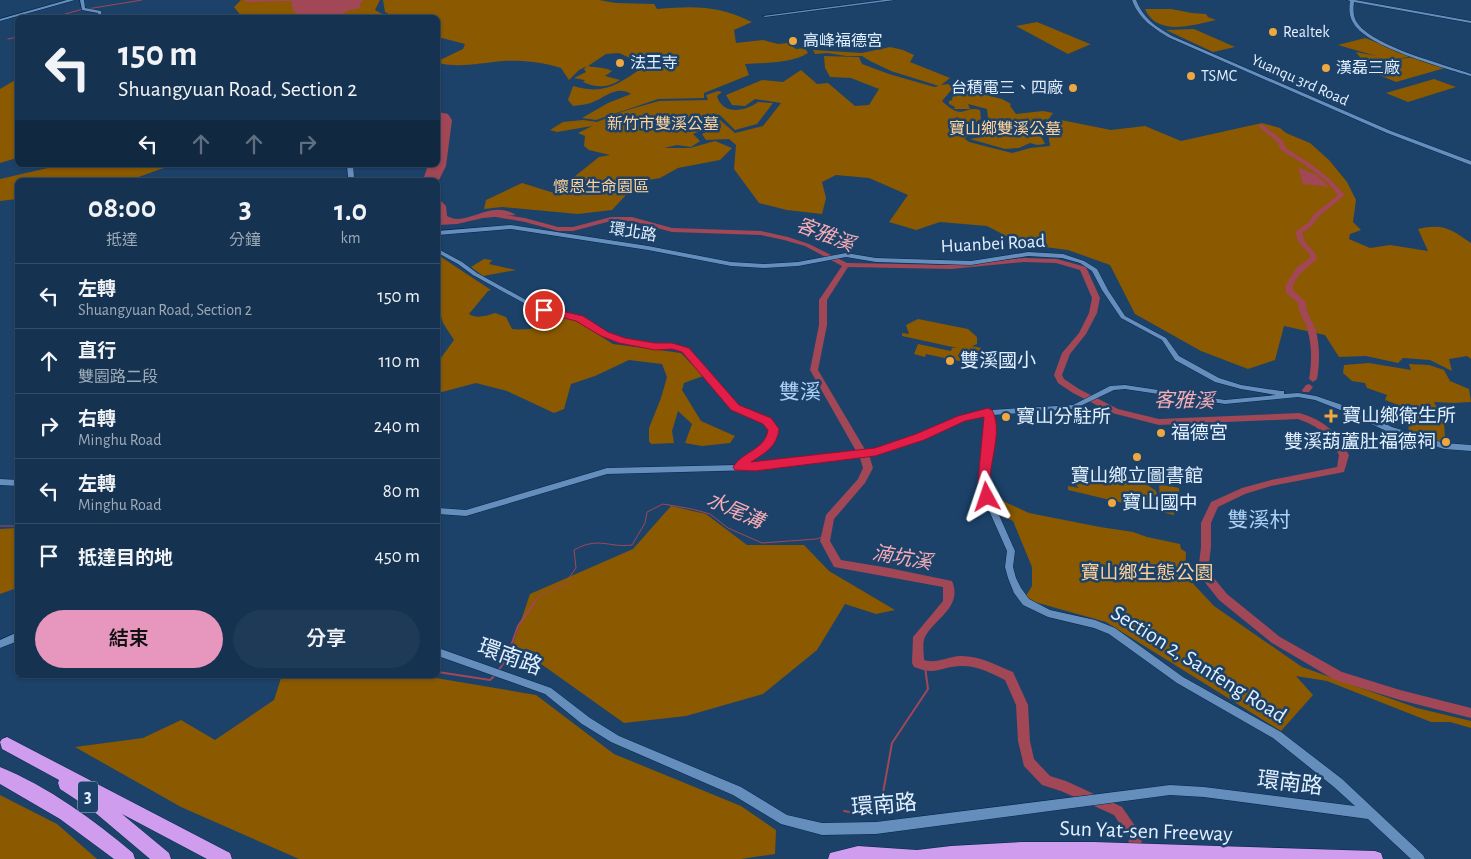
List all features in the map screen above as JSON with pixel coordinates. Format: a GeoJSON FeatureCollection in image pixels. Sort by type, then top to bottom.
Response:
{"type":"FeatureCollection","features":[{"type":"Feature","properties":{"kind":"highway"},"geometry":{"type":"LineString","coordinates":[[4,743],[222,858]]}},
{"type":"Feature","properties":{"kind":"highway","name":"3"},"geometry":{"type":"LineString","coordinates":[[4,743],[98,804],[163,859]]}},
{"type":"Feature","properties":{"kind":"highway","name":"3"},"geometry":{"type":"LineString","coordinates":[[0,775],[61,808],[99,834],[127,859]]}},
{"type":"Feature","properties":{"kind":"highway","name":"Sun Yat-sen Freeway"},"geometry":{"type":"LineString","coordinates":[[836,859],[858,854],[917,859],[988,852],[1077,850],[1375,859]]}},
{"type":"Feature","properties":{"kind":"main road"},"geometry":{"type":"LineString","coordinates":[[16,15],[73,0]]}},
{"type":"Feature","properties":{"kind":"main road"},"geometry":{"type":"LineString","coordinates":[[0,20],[15,15]]}},
{"type":"Feature","properties":{"kind":"street"},"geometry":{"type":"LineString","coordinates":[[82,0],[84,9],[100,12],[100,15]]}},
{"type":"Feature","properties":{"kind":"street"},"geometry":{"type":"LineString","coordinates":[[886,0],[765,16],[893,0]]}},
{"type":"Feature","properties":{"kind":"street","name":"Yuanqu 3rd Road"},"geometry":{"type":"LineString","coordinates":[[1135,0],[1140,15],[1154,28],[1171,37],[1366,122],[1471,162]]}},
{"type":"Feature","properties":{"kind":"street"},"geometry":{"type":"LineString","coordinates":[[1471,21],[1353,0],[1358,21],[1377,38],[1471,74]]}},
{"type":"Feature","properties":{"kind":"street","name":"環北路"},"geometry":{"type":"LineString","coordinates":[[440,233],[511,227],[748,266],[798,264],[846,255]]}},
{"type":"Feature","properties":{"kind":"street"},"geometry":{"type":"LineString","coordinates":[[440,252],[533,306],[580,318],[614,338],[642,345],[672,346],[685,350],[735,407],[767,421],[773,429],[772,439],[767,446],[739,467]]}},
{"type":"Feature","properties":{"kind":"street","name":"Huanbei Road"},"geometry":{"type":"LineString","coordinates":[[846,255],[876,260],[971,263],[1028,254],[1047,254],[1075,259],[1095,270],[1105,290],[1123,317],[1164,339],[1176,358],[1217,380],[1241,387],[1298,395]]}},
{"type":"Feature","properties":{"kind":"street"},"geometry":{"type":"LineString","coordinates":[[440,511],[452,514],[466,513],[607,471],[755,467],[875,452],[920,437],[962,418],[988,412],[1064,408],[1083,404],[1113,388],[1125,387],[1225,402],[1298,395],[1316,398],[1389,429],[1444,446],[1471,448]]}},
{"type":"Feature","properties":{"kind":"street","name":"Section 2, Sanfeng Road"},"geometry":{"type":"LineString","coordinates":[[988,412],[991,420],[984,481],[987,497],[1011,551],[1010,567],[1012,578],[1017,590],[1026,602],[1048,613],[1095,624],[1112,631],[1180,680],[1277,735],[1338,783],[1419,859]]}},
{"type":"Feature","properties":{"kind":"street"},"geometry":{"type":"LineString","coordinates":[[0,482],[15,482]]}},
{"type":"Feature","properties":{"kind":"street"},"geometry":{"type":"LineString","coordinates":[[0,644],[15,637]]}},
{"type":"Feature","properties":{"kind":"street","name":"環南路"},"geometry":{"type":"LineString","coordinates":[[440,653],[548,691],[615,739],[737,791],[785,820],[822,829],[876,828],[1030,810],[1170,790],[1204,792],[1372,814]]}},
{"type":"Feature","properties":{"kind":"green space"},"geometry":{"type":"Polygon","coordinates":[[[241,0],[380,0],[375,10],[384,15],[240,15],[234,7],[241,0]]]}},
{"type":"Feature","properties":{"kind":"green space"},"geometry":{"type":"Polygon","coordinates":[[[383,0],[599,0],[616,3],[654,4],[657,9],[706,8],[727,12],[752,22],[734,30],[736,43],[763,40],[778,44],[787,43],[796,49],[805,48],[808,53],[786,61],[745,64],[749,75],[704,93],[704,98],[658,99],[596,120],[582,118],[608,103],[631,94],[616,91],[591,103],[573,106],[568,100],[573,86],[584,89],[610,87],[642,68],[643,64],[619,53],[606,54],[588,66],[612,71],[605,76],[620,80],[611,85],[597,86],[583,82],[585,80],[574,78],[586,72],[584,69],[587,66],[579,70],[569,80],[561,68],[532,62],[503,61],[462,65],[440,63],[440,60],[463,49],[465,44],[440,38],[440,15],[390,15],[385,12],[383,0]]]}},
{"type":"Feature","properties":{"kind":"green space"},"geometry":{"type":"Polygon","coordinates":[[[1145,9],[1171,9],[1206,14],[1208,17],[1216,20],[1187,26],[1167,26],[1151,18],[1145,9]]]}},
{"type":"Feature","properties":{"kind":"green space"},"geometry":{"type":"Polygon","coordinates":[[[1037,22],[1091,44],[1068,54],[1016,26],[1037,22]]]}},
{"type":"Feature","properties":{"kind":"green space"},"geometry":{"type":"Polygon","coordinates":[[[1194,29],[1235,47],[1213,52],[1166,30],[1194,29]]]}},
{"type":"Feature","properties":{"kind":"green space"},"geometry":{"type":"Polygon","coordinates":[[[1365,38],[1413,56],[1392,60],[1414,57],[1445,68],[1396,82],[1370,71],[1356,52],[1376,56],[1338,45],[1365,38]]]}},
{"type":"Feature","properties":{"kind":"green space"},"geometry":{"type":"Polygon","coordinates":[[[890,47],[914,55],[910,62],[950,78],[941,85],[948,84],[953,88],[942,101],[949,107],[959,112],[970,109],[980,110],[981,119],[977,121],[975,134],[964,138],[969,142],[1012,153],[1030,148],[1050,146],[1047,126],[1056,119],[1111,130],[1145,126],[1181,141],[1262,123],[1280,128],[1286,133],[1310,143],[1329,160],[1347,182],[1356,200],[1353,222],[1361,230],[1350,234],[1349,239],[1370,248],[1390,245],[1428,251],[1418,229],[1440,227],[1458,234],[1471,243],[1471,359],[1467,356],[1449,359],[1452,371],[1430,360],[1403,358],[1398,363],[1366,356],[1339,357],[1325,335],[1284,326],[1275,360],[1248,369],[1201,351],[1135,314],[1110,265],[1068,250],[1022,244],[987,226],[940,222],[916,230],[889,222],[908,195],[869,178],[836,175],[822,182],[826,198],[822,214],[787,210],[759,203],[734,169],[736,145],[729,139],[706,140],[702,134],[713,128],[720,120],[735,133],[763,126],[781,103],[755,99],[745,106],[732,105],[726,95],[762,80],[783,82],[801,70],[817,84],[828,83],[855,106],[869,105],[879,89],[851,78],[830,77],[825,68],[824,56],[859,57],[862,64],[889,74],[934,87],[939,86],[891,71],[862,56],[827,53],[815,54],[813,50],[862,53],[890,47]]]}},
{"type":"Feature","properties":{"kind":"green space"},"geometry":{"type":"Polygon","coordinates":[[[1434,79],[1456,87],[1408,102],[1386,93],[1434,79]]]}},
{"type":"Feature","properties":{"kind":"green space"},"geometry":{"type":"Polygon","coordinates":[[[15,80],[15,159],[0,163],[0,89],[15,80]]]}},
{"type":"Feature","properties":{"kind":"green space","name":"寶山鄉雙溪公墓"},"geometry":{"type":"Polygon","coordinates":[[[958,88],[1002,99],[1011,104],[1010,106],[1016,114],[1043,111],[1053,113],[1048,120],[1044,119],[1041,125],[1038,124],[1045,144],[1037,145],[1030,143],[1019,148],[1005,149],[970,139],[981,137],[981,128],[988,118],[987,109],[968,104],[970,109],[954,109],[955,107],[949,104],[949,101],[952,100],[954,91],[960,90],[958,88]]]}},
{"type":"Feature","properties":{"kind":"green space"},"geometry":{"type":"Polygon","coordinates":[[[718,91],[722,92],[717,96],[720,102],[729,109],[741,110],[758,102],[773,103],[757,124],[735,130],[721,116],[708,127],[693,134],[700,141],[691,147],[677,145],[664,148],[690,148],[715,141],[732,148],[720,160],[678,168],[660,178],[638,182],[612,210],[578,214],[502,207],[484,209],[486,200],[522,183],[554,193],[599,157],[610,155],[589,150],[584,146],[585,136],[578,133],[592,126],[557,132],[550,130],[563,122],[583,120],[597,122],[624,111],[659,101],[708,100],[706,95],[718,91]]]}},
{"type":"Feature","properties":{"kind":"green space"},"geometry":{"type":"Polygon","coordinates":[[[52,167],[166,167],[136,178],[15,178],[15,199],[0,201],[0,179],[52,167]]]}},
{"type":"Feature","properties":{"kind":"green space"},"geometry":{"type":"Polygon","coordinates":[[[440,256],[491,290],[488,291],[469,314],[472,316],[495,313],[506,317],[512,329],[529,329],[556,325],[562,316],[576,321],[613,344],[681,353],[703,376],[684,383],[682,390],[701,421],[735,436],[730,443],[702,446],[685,443],[692,424],[678,411],[672,431],[674,443],[651,444],[649,441],[649,428],[667,377],[662,364],[629,360],[595,376],[571,384],[564,409],[554,413],[507,391],[476,383],[440,392],[440,359],[454,340],[443,323],[440,313],[440,256]]]}},
{"type":"Feature","properties":{"kind":"green space"},"geometry":{"type":"Polygon","coordinates":[[[484,259],[492,260],[489,264],[516,270],[483,276],[471,267],[484,259]]]}},
{"type":"Feature","properties":{"kind":"green space"},"geometry":{"type":"Polygon","coordinates":[[[918,319],[968,329],[977,337],[977,344],[972,346],[981,348],[980,353],[975,352],[973,364],[926,354],[925,357],[914,354],[918,344],[951,351],[952,348],[957,348],[902,336],[902,333],[909,334],[906,325],[918,319]]]}},
{"type":"Feature","properties":{"kind":"green space"},"geometry":{"type":"Polygon","coordinates":[[[1369,363],[1411,370],[1409,364],[1429,365],[1444,370],[1450,381],[1469,389],[1471,402],[1434,402],[1444,421],[1445,438],[1440,443],[1409,433],[1408,422],[1417,412],[1385,400],[1387,395],[1367,388],[1365,383],[1352,381],[1343,373],[1344,365],[1369,363]]]}},
{"type":"Feature","properties":{"kind":"green space"},"geometry":{"type":"Polygon","coordinates":[[[1087,469],[1141,480],[1156,491],[1158,497],[1153,505],[1174,510],[1174,515],[1068,490],[1068,486],[1079,488],[1075,484],[1076,474],[1087,469]]]}},
{"type":"Feature","properties":{"kind":"green space"},"geometry":{"type":"Polygon","coordinates":[[[1159,484],[1179,488],[1180,509],[1160,505],[1159,484]]]}},
{"type":"Feature","properties":{"kind":"green space","name":"寶山鄉生態公園"},"geometry":{"type":"Polygon","coordinates":[[[992,496],[1029,513],[1133,532],[1180,544],[1181,549],[1186,552],[1185,575],[1214,606],[1302,667],[1417,708],[1471,721],[1471,728],[1450,722],[1431,722],[1327,681],[1296,676],[1313,695],[1281,731],[1106,622],[1024,599],[1032,586],[1032,567],[1013,521],[998,514],[992,496]]]}},
{"type":"Feature","properties":{"kind":"green space"},"geometry":{"type":"Polygon","coordinates":[[[671,506],[706,514],[747,545],[804,545],[829,571],[895,610],[876,614],[845,604],[817,650],[763,694],[686,716],[624,723],[513,644],[530,594],[633,549],[671,506]]]}},
{"type":"Feature","properties":{"kind":"green space"},"geometry":{"type":"Polygon","coordinates":[[[15,528],[15,589],[0,594],[0,529],[15,528]]]}},
{"type":"Feature","properties":{"kind":"green space"},"geometry":{"type":"Polygon","coordinates":[[[281,678],[436,678],[536,695],[614,754],[741,806],[776,830],[775,854],[741,859],[299,859],[181,807],[75,747],[143,738],[181,720],[215,740],[274,700],[281,678]]]}},
{"type":"Feature","properties":{"kind":"green space"},"geometry":{"type":"Polygon","coordinates":[[[0,795],[57,824],[97,859],[0,859],[0,795]]]}},
{"type":"Feature","properties":{"kind":"shaded area"},"geometry":{"type":"Polygon","coordinates":[[[246,0],[363,0],[359,6],[362,8],[350,10],[340,15],[299,15],[293,11],[291,1],[244,2],[246,0]]]}},
{"type":"Feature","properties":{"kind":"shaded area"},"geometry":{"type":"Polygon","coordinates":[[[440,112],[448,114],[452,120],[446,166],[440,178],[424,178],[427,167],[440,167],[440,112]]]}},
{"type":"Feature","properties":{"kind":"shaded area"},"geometry":{"type":"Polygon","coordinates":[[[1298,167],[1317,175],[1329,187],[1303,184],[1298,167]]]}},
{"type":"Feature","properties":{"kind":"shaded area"},"geometry":{"type":"Polygon","coordinates":[[[440,200],[446,206],[447,216],[455,219],[497,210],[516,215],[483,218],[457,224],[440,225],[440,200]]]}},
{"type":"Feature","properties":{"kind":"waterway"},"geometry":{"type":"LineString","coordinates":[[87,9],[142,0]]}},
{"type":"Feature","properties":{"kind":"waterway"},"geometry":{"type":"LineString","coordinates":[[64,15],[83,9]]}},
{"type":"Feature","properties":{"kind":"waterway"},"geometry":{"type":"LineString","coordinates":[[8,39],[15,38]]}},
{"type":"Feature","properties":{"kind":"waterway"},"geometry":{"type":"LineString","coordinates":[[1261,126],[1280,141],[1283,149],[1306,163],[1328,180],[1342,195],[1315,216],[1311,224],[1298,232],[1302,243],[1313,254],[1314,259],[1300,269],[1289,286],[1289,291],[1302,302],[1302,310],[1311,328],[1316,359],[1313,379]]}},
{"type":"Feature","properties":{"kind":"waterway","name":"客雅溪"},"geometry":{"type":"LineString","coordinates":[[498,216],[525,220],[558,229],[573,229],[611,219],[632,219],[672,230],[761,233],[807,245],[846,265]]}},
{"type":"Feature","properties":{"kind":"waterway","name":"客雅溪"},"geometry":{"type":"LineString","coordinates":[[846,265],[951,267],[1024,260],[1057,261],[1083,269],[1096,298],[1093,313],[1082,334],[1066,353],[1058,375],[1061,381],[1076,391],[1115,411],[1159,422],[1299,416],[1321,426],[1331,434],[1344,455],[1341,470],[1271,483],[1242,491],[1214,505],[1206,523],[1203,572],[1223,597],[1276,640],[1339,676],[1400,695],[1471,713]]}},
{"type":"Feature","properties":{"kind":"waterway","name":"湳坑溪"},"geometry":{"type":"LineString","coordinates":[[846,265],[823,300],[823,325],[814,370],[865,458],[868,468],[862,481],[829,518],[825,541],[838,564],[948,584],[948,602],[918,637],[918,663],[934,667],[967,661],[986,666],[1009,676],[1022,705],[1024,741],[1028,762],[1046,781],[1062,785],[1118,811],[1136,836],[1133,859]]}},
{"type":"Feature","properties":{"kind":"waterway"},"geometry":{"type":"LineString","coordinates":[[1306,390],[1309,387]]}},
{"type":"Feature","properties":{"kind":"waterway","name":"水尾溝"},"geometry":{"type":"LineString","coordinates":[[534,603],[539,596],[564,585],[576,568],[574,550],[597,543],[632,545],[645,523],[647,512],[663,504],[710,514],[728,528],[762,543],[816,539],[826,536]]}},
{"type":"Feature","properties":{"kind":"waterway","name":"水尾溝"},"geometry":{"type":"LineString","coordinates":[[0,526],[15,526]]}},
{"type":"Feature","properties":{"kind":"waterway","name":"水尾溝"},"geometry":{"type":"LineString","coordinates":[[498,671],[506,660],[518,626],[535,602]]}},
{"type":"Feature","properties":{"kind":"waterway"},"geometry":{"type":"LineString","coordinates":[[844,811],[861,814],[881,804],[892,743],[928,689],[925,667]]}},
{"type":"Feature","properties":{"kind":"waterway","name":"水尾溝"},"geometry":{"type":"LineString","coordinates":[[440,672],[490,680],[494,676]]}},
{"type":"Feature","properties":{"kind":"place","name":"Realtek"},"geometry":{"type":"Point","coordinates":[1273,32]}},
{"type":"Feature","properties":{"kind":"place","name":"高峰福德宮"},"geometry":{"type":"Point","coordinates":[793,41]}},
{"type":"Feature","properties":{"kind":"place","name":"法王寺"},"geometry":{"type":"Point","coordinates":[620,63]}},
{"type":"Feature","properties":{"kind":"place","name":"漢磊三廠"},"geometry":{"type":"Point","coordinates":[1326,68]}},
{"type":"Feature","properties":{"kind":"place","name":"TSMC"},"geometry":{"type":"Point","coordinates":[1191,76]}},
{"type":"Feature","properties":{"kind":"place","name":"台積電三、四廠"},"geometry":{"type":"Point","coordinates":[1073,88]}},
{"type":"Feature","properties":{"kind":"place","name":"雙溪國小"},"geometry":{"type":"Point","coordinates":[950,361]}},
{"type":"Feature","properties":{"kind":"place","name":"寶山鄉衛生所"},"geometry":{"type":"Point","coordinates":[1331,416]}},
{"type":"Feature","properties":{"kind":"place","name":"寶山分駐所"},"geometry":{"type":"Point","coordinates":[1006,417]}},
{"type":"Feature","properties":{"kind":"place","name":"福德宮"},"geometry":{"type":"Point","coordinates":[1161,433]}},
{"type":"Feature","properties":{"kind":"place","name":"雙溪葫蘆肚福德祠"},"geometry":{"type":"Point","coordinates":[1446,442]}},
{"type":"Feature","properties":{"kind":"place","name":"寶山鄉立圖書館"},"geometry":{"type":"Point","coordinates":[1137,457]}},
{"type":"Feature","properties":{"kind":"place","name":"寶山國中"},"geometry":{"type":"Point","coordinates":[1112,503]}},
{"type":"Feature","properties":{"kind":"district","name":"雙溪"},"geometry":{"type":"Point","coordinates":[800,392]}},
{"type":"Feature","properties":{"kind":"district","name":"雙溪村"},"geometry":{"type":"Point","coordinates":[1259,520]}},
{"type":"Feature","properties":{"kind":"route"},"geometry":{"type":"LineString","coordinates":[[544,310],[580,318],[604,334],[623,341],[642,345],[680,347],[685,350],[735,407],[767,421],[773,429],[772,439],[767,446],[739,467],[755,467],[875,452],[920,437],[962,418],[988,412],[991,420],[984,481],[987,497]]}},
{"type":"Feature","properties":{"kind":"park label","name":"新竹市雙溪公墓"},"geometry":{"type":"Point","coordinates":[663,124]}},
{"type":"Feature","properties":{"kind":"park label","name":"懷恩生命園區"},"geometry":{"type":"Point","coordinates":[601,187]}}]}
